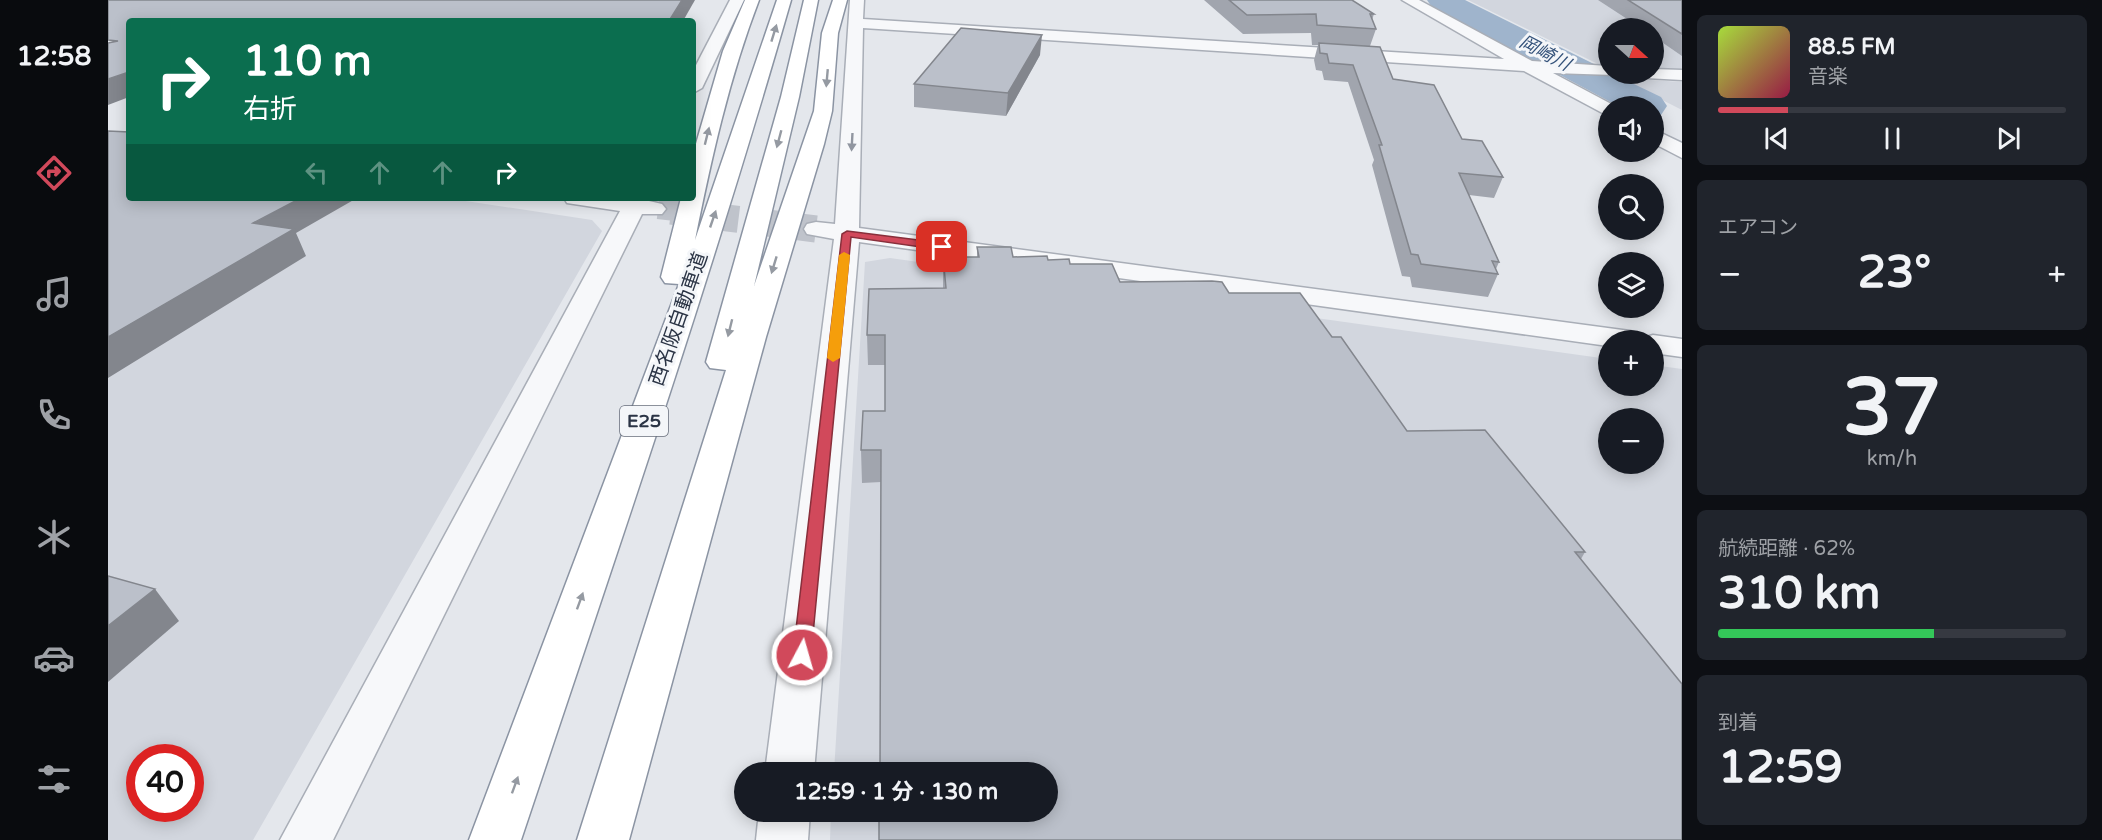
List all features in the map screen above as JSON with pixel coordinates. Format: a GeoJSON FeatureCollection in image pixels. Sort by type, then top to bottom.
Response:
{"type":"FeatureCollection","features":[{"type":"Feature","properties":{"kind":"highway"},"geometry":{"type":"LineString","coordinates":[[696,182],[731,51],[752,0]]}},
{"type":"Feature","properties":{"kind":"highway","name":"西名阪自動車道"},"geometry":{"type":"LineString","coordinates":[[495,840],[642,426],[755,97],[784,0]]}},
{"type":"Feature","properties":{"kind":"highway"},"geometry":{"type":"LineString","coordinates":[[587,840],[723,356],[790,97],[811,0]]}},
{"type":"Feature","properties":{"kind":"highway"},"geometry":{"type":"LineString","coordinates":[[603,840],[755,326],[814,144],[823,111],[830,33],[849,11]]}},
{"type":"Feature","properties":{"kind":"highway"},"geometry":{"type":"LineString","coordinates":[[642,426],[691,201]]}},
{"type":"Feature","properties":{"kind":"street"},"geometry":{"type":"LineString","coordinates":[[696,82],[737,0]]}},
{"type":"Feature","properties":{"kind":"street"},"geometry":{"type":"LineString","coordinates":[[790,762],[849,11],[857,0]]}},
{"type":"Feature","properties":{"kind":"street"},"geometry":{"type":"LineString","coordinates":[[1409,0],[1534,66],[1598,104]]}},
{"type":"Feature","properties":{"kind":"street"},"geometry":{"type":"LineString","coordinates":[[849,11],[1598,71]]}},
{"type":"Feature","properties":{"kind":"street"},"geometry":{"type":"LineString","coordinates":[[1664,74],[1682,75]]}},
{"type":"Feature","properties":{"kind":"street"},"geometry":{"type":"LineString","coordinates":[[1664,141],[1682,152]]}},
{"type":"Feature","properties":{"kind":"street"},"geometry":{"type":"LineString","coordinates":[[306,840],[644,205],[605,201]]}},
{"type":"Feature","properties":{"kind":"street"},"geometry":{"type":"LineString","coordinates":[[831,231],[1598,336]]}},
{"type":"Feature","properties":{"kind":"street"},"geometry":{"type":"LineString","coordinates":[[1664,346],[1682,348]]}},
{"type":"Feature","properties":{"kind":"street"},"geometry":{"type":"LineString","coordinates":[[782,840],[784,822]]}},
{"type":"Feature","properties":{"kind":"shaded area"},"geometry":{"type":"Polygon","coordinates":[[[1468,0],[1682,0],[1682,72],[1664,71],[1664,18],[1598,18],[1598,64],[1468,0]]]}},
{"type":"Feature","properties":{"kind":"shaded area"},"geometry":{"type":"Polygon","coordinates":[[[1664,81],[1682,82],[1682,110],[1664,101],[1664,96],[1654,96],[1631,84],[1664,84],[1664,81]]]}},
{"type":"Feature","properties":{"kind":"shaded area"},"geometry":{"type":"Polygon","coordinates":[[[108,148],[126,191],[126,201],[466,201],[592,220],[602,231],[253,840],[108,840],[108,148]]]}},
{"type":"Feature","properties":{"kind":"shaded area"},"geometry":{"type":"Polygon","coordinates":[[[890,258],[1598,358],[1598,396],[1664,396],[1664,367],[1682,369],[1682,840],[830,840],[831,822],[1058,822],[1058,762],[835,762],[865,262],[890,258]]]}},
{"type":"Feature","properties":{"kind":"building"},"geometry":{"type":"Polygon","coordinates":[[[108,0],[682,0],[671,18],[126,18],[126,73],[108,79],[108,43],[118,41],[108,40],[108,0]]]}},
{"type":"Feature","properties":{"kind":"building"},"geometry":{"type":"Polygon","coordinates":[[[1229,0],[1352,0],[1374,14],[1370,14],[1376,29],[1317,25],[1316,14],[1247,15],[1229,0]]]}},
{"type":"Feature","properties":{"kind":"building"},"geometry":{"type":"Polygon","coordinates":[[[1628,0],[1682,0],[1682,34],[1664,23],[1664,18],[1657,18],[1628,0]]]}},
{"type":"Feature","properties":{"kind":"building"},"geometry":{"type":"Polygon","coordinates":[[[961,28],[1042,35],[1008,93],[914,84],[961,28]]]}},
{"type":"Feature","properties":{"kind":"building"},"geometry":{"type":"Polygon","coordinates":[[[1319,43],[1380,47],[1393,79],[1434,85],[1462,139],[1482,141],[1503,177],[1459,173],[1499,262],[1492,261],[1498,274],[1421,264],[1418,255],[1411,254],[1379,145],[1382,145],[1353,65],[1329,63],[1327,54],[1320,53],[1319,43]]]}},
{"type":"Feature","properties":{"kind":"building"},"geometry":{"type":"Polygon","coordinates":[[[108,131],[126,132],[126,201],[295,201],[253,223],[294,229],[108,337],[108,131]]]}},
{"type":"Feature","properties":{"kind":"building"},"geometry":{"type":"Polygon","coordinates":[[[977,247],[1011,247],[1013,257],[1047,256],[1048,260],[1069,259],[1070,264],[1112,264],[1120,282],[1212,281],[1222,282],[1229,293],[1300,293],[1332,337],[1341,337],[1407,431],[1485,430],[1585,552],[1575,552],[1682,684],[1682,840],[879,840],[879,822],[1058,822],[1058,762],[880,762],[881,450],[861,450],[863,411],[885,411],[885,335],[867,335],[869,289],[946,288],[943,257],[979,257],[977,247]]]}},
{"type":"Feature","properties":{"kind":"building"},"geometry":{"type":"Polygon","coordinates":[[[108,576],[155,589],[108,626],[108,576]]]}},
{"type":"Feature","properties":{"kind":"waterway","name":"岡崎川"},"geometry":{"type":"LineString","coordinates":[[1442,0],[1628,96]]}},
{"type":"Feature","properties":{"kind":"tunnel"},"geometry":{"type":"LineString","coordinates":[[658,209],[683,212]]}},
{"type":"Feature","properties":{"kind":"tunnel"},"geometry":{"type":"LineString","coordinates":[[671,211],[816,229]]}},
{"type":"Feature","properties":{"kind":"slow traffic"},"geometry":{"type":"LineString","coordinates":[[833,358],[844,255]]}},
{"type":"Feature","properties":{"kind":"route"},"geometry":{"type":"LineString","coordinates":[[802,655],[847,234],[942,247]]}}]}
